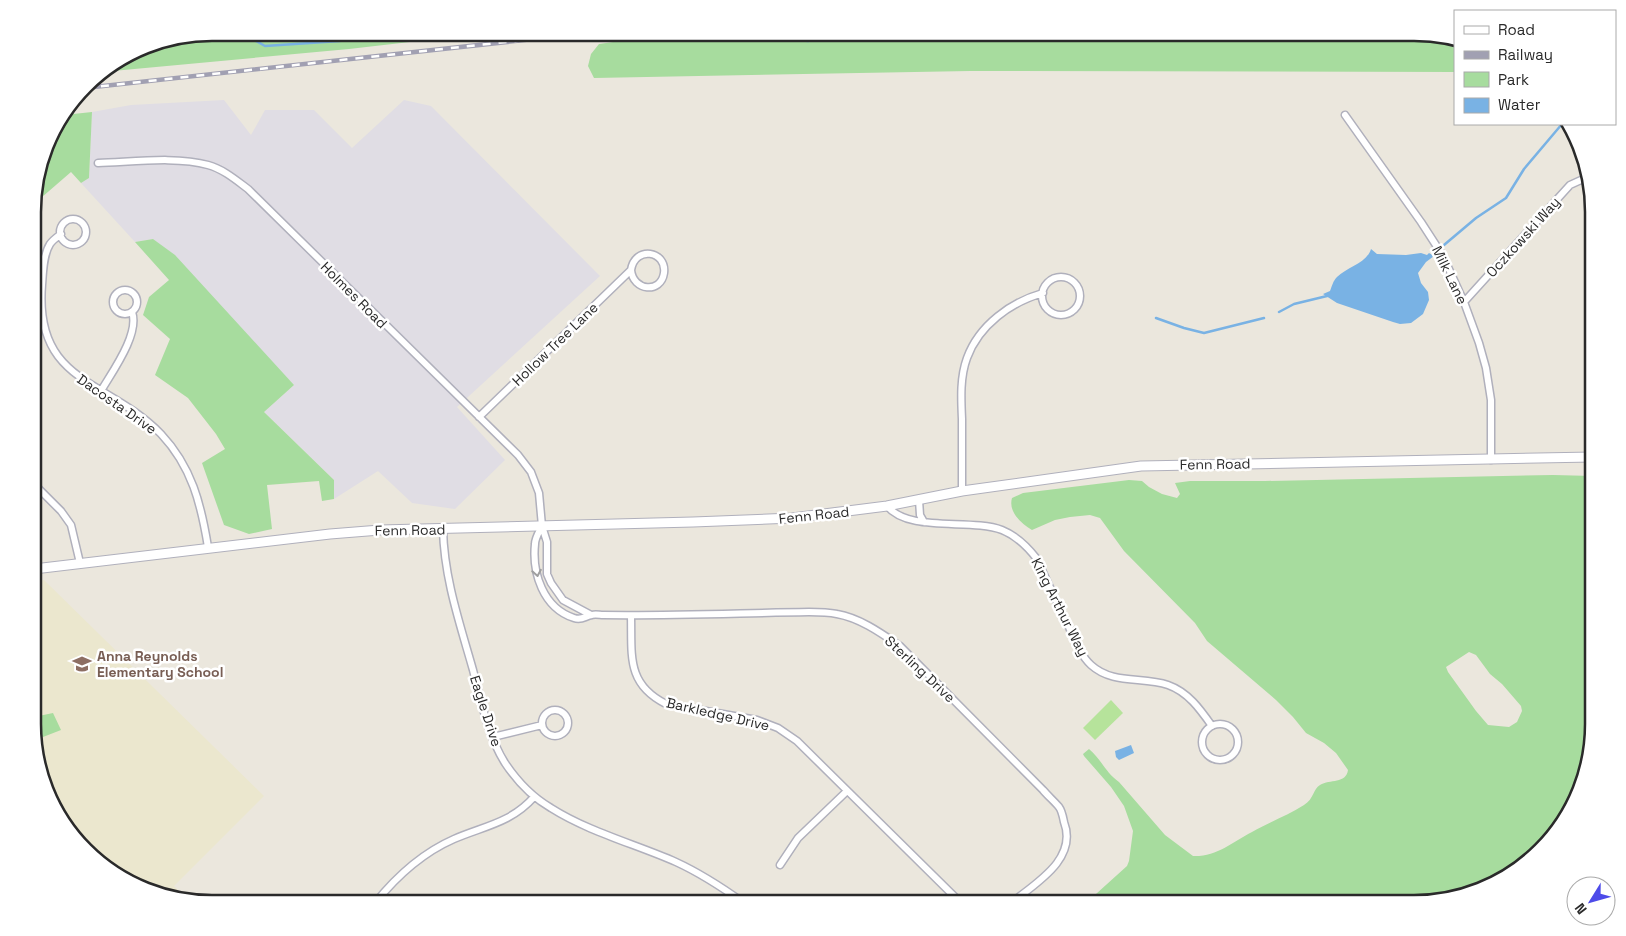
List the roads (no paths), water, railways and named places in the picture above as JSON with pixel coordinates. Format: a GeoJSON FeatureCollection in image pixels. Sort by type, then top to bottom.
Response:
{"type":"FeatureCollection","features":[{"type":"Feature","properties":{"kind":"street","name":"Milk Lane"},"geometry":{"type":"LineString","coordinates":[[1345,115],[1443,256],[1464,302],[1486,368],[1491,400],[1491,460]]}},
{"type":"Feature","properties":{"kind":"street","name":"Holmes Road"},"geometry":{"type":"LineString","coordinates":[[98,163],[186,161],[210,165],[231,176],[248,190],[518,456],[532,472],[539,493],[542,526]]}},
{"type":"Feature","properties":{"kind":"street","name":"Oczkowski Way"},"geometry":{"type":"LineString","coordinates":[[1464,302],[1570,185],[1581,180]]}},
{"type":"Feature","properties":{"kind":"street","name":"Dacosta Drive"},"geometry":{"type":"LineString","coordinates":[[41,294],[45,259],[50,244],[61,234],[62,226],[72,219],[82,223],[86,231],[81,242],[72,245],[65,241],[61,234]]}},
{"type":"Feature","properties":{"kind":"street","name":"Hollow Tree Lane"},"geometry":{"type":"LineString","coordinates":[[478,417],[631,270],[632,264],[639,256],[650,254],[660,259],[663,263],[664,273],[660,282],[651,287],[646,287],[641,286],[633,279],[631,270]]}},
{"type":"Feature","properties":{"kind":"street"},"geometry":{"type":"LineString","coordinates":[[962,492],[961,384],[967,358],[982,331],[1005,310],[1025,298],[1043,293],[1049,282],[1054,278],[1067,278],[1077,286],[1080,298],[1071,313],[1059,315],[1048,310],[1043,299],[1043,293]]}},
{"type":"Feature","properties":{"kind":"street","name":"Dacosta Drive"},"geometry":{"type":"LineString","coordinates":[[41,309],[44,327],[52,346],[64,364],[81,380],[145,420],[162,435],[193,482],[202,510],[208,548]]}},
{"type":"Feature","properties":{"kind":"street"},"geometry":{"type":"LineString","coordinates":[[100,391],[120,358],[131,335],[134,318],[132,312]]}},
{"type":"Feature","properties":{"kind":"street","name":"Fenn Road"},"geometry":{"type":"LineString","coordinates":[[41,568],[330,534],[380,530],[770,520],[825,515],[962,492],[1142,466],[1584,457]]}},
{"type":"Feature","properties":{"kind":"street"},"geometry":{"type":"LineString","coordinates":[[41,491],[61,511],[72,526],[80,563]]}},
{"type":"Feature","properties":{"kind":"street"},"geometry":{"type":"LineString","coordinates":[[919,500],[920,515],[924,522]]}},
{"type":"Feature","properties":{"kind":"street","name":"King Arthur Way"},"geometry":{"type":"LineString","coordinates":[[887,506],[892,513],[899,517],[924,522],[1000,529],[1015,536],[1028,546],[1037,559],[1079,649],[1091,665],[1106,674],[1120,678],[1167,684],[1183,692],[1199,707],[1212,726]]}},
{"type":"Feature","properties":{"kind":"street","name":"Sterling Drive"},"geometry":{"type":"LineString","coordinates":[[542,526],[534,542],[537,576],[544,593],[557,608],[574,618],[581,620],[591,615]]}},
{"type":"Feature","properties":{"kind":"street","name":"Sterling Drive"},"geometry":{"type":"LineString","coordinates":[[542,526],[547,542],[547,574],[551,583],[563,600],[591,615],[631,616],[808,612],[838,614],[859,621],[879,631],[900,646],[1060,809],[1067,828],[1064,853],[1053,869],[1022,894]]}},
{"type":"Feature","properties":{"kind":"street","name":"Eagle Drive"},"geometry":{"type":"LineString","coordinates":[[443,529],[445,565],[454,603],[484,714],[492,737],[505,762],[534,797],[574,821],[678,863],[732,895]]}},
{"type":"Feature","properties":{"kind":"street","name":"Barkledge Drive"},"geometry":{"type":"LineString","coordinates":[[631,616],[632,661],[644,689],[653,698],[666,704],[757,720],[778,728],[797,741],[952,894]]}},
{"type":"Feature","properties":{"kind":"street"},"geometry":{"type":"LineString","coordinates":[[553,710],[565,714],[568,722],[564,733],[557,737],[545,733],[542,725],[543,717],[553,710]]}},
{"type":"Feature","properties":{"kind":"street"},"geometry":{"type":"LineString","coordinates":[[1224,724],[1234,730],[1238,736],[1238,748],[1230,758],[1214,759],[1206,753],[1203,747],[1203,735],[1212,726],[1224,724]]}},
{"type":"Feature","properties":{"kind":"street"},"geometry":{"type":"LineString","coordinates":[[492,737],[542,725]]}},
{"type":"Feature","properties":{"kind":"street"},"geometry":{"type":"LineString","coordinates":[[780,865],[798,838],[847,791]]}},
{"type":"Feature","properties":{"kind":"street"},"geometry":{"type":"LineString","coordinates":[[381,895],[406,870],[429,852],[453,840],[500,822],[515,814],[534,797]]}},
{"type":"Feature","properties":{"kind":"water"},"geometry":{"type":"Polygon","coordinates":[[[1371,249],[1377,254],[1406,255],[1421,253],[1427,255],[1429,253],[1434,256],[1426,262],[1418,273],[1421,283],[1428,292],[1429,300],[1423,314],[1411,323],[1400,324],[1393,322],[1337,303],[1323,294],[1330,291],[1337,277],[1365,258],[1371,249]]]}},
{"type":"Feature","properties":{"kind":"water"},"geometry":{"type":"Polygon","coordinates":[[[1131,745],[1134,753],[1119,760],[1116,757],[1115,751],[1131,745]]]}},
{"type":"Feature","properties":{"kind":"waterway"},"geometry":{"type":"LineString","coordinates":[[256,41],[265,46],[340,41]]}},
{"type":"Feature","properties":{"kind":"waterway"},"geometry":{"type":"LineString","coordinates":[[1444,245],[1476,218],[1506,198],[1524,169],[1561,125]]}},
{"type":"Feature","properties":{"kind":"waterway"},"geometry":{"type":"LineString","coordinates":[[1279,312],[1294,304],[1327,296]]}},
{"type":"Feature","properties":{"kind":"waterway"},"geometry":{"type":"LineString","coordinates":[[1156,318],[1204,333],[1264,318]]}},
{"type":"Feature","properties":{"kind":"railway"},"geometry":{"type":"LineString","coordinates":[[96,87],[516,41]]}},
{"type":"Feature","properties":{"kind":"place","name":"Anna Reynolds Elementary School"},"geometry":{"type":"Point","coordinates":[82,664]}}]}
